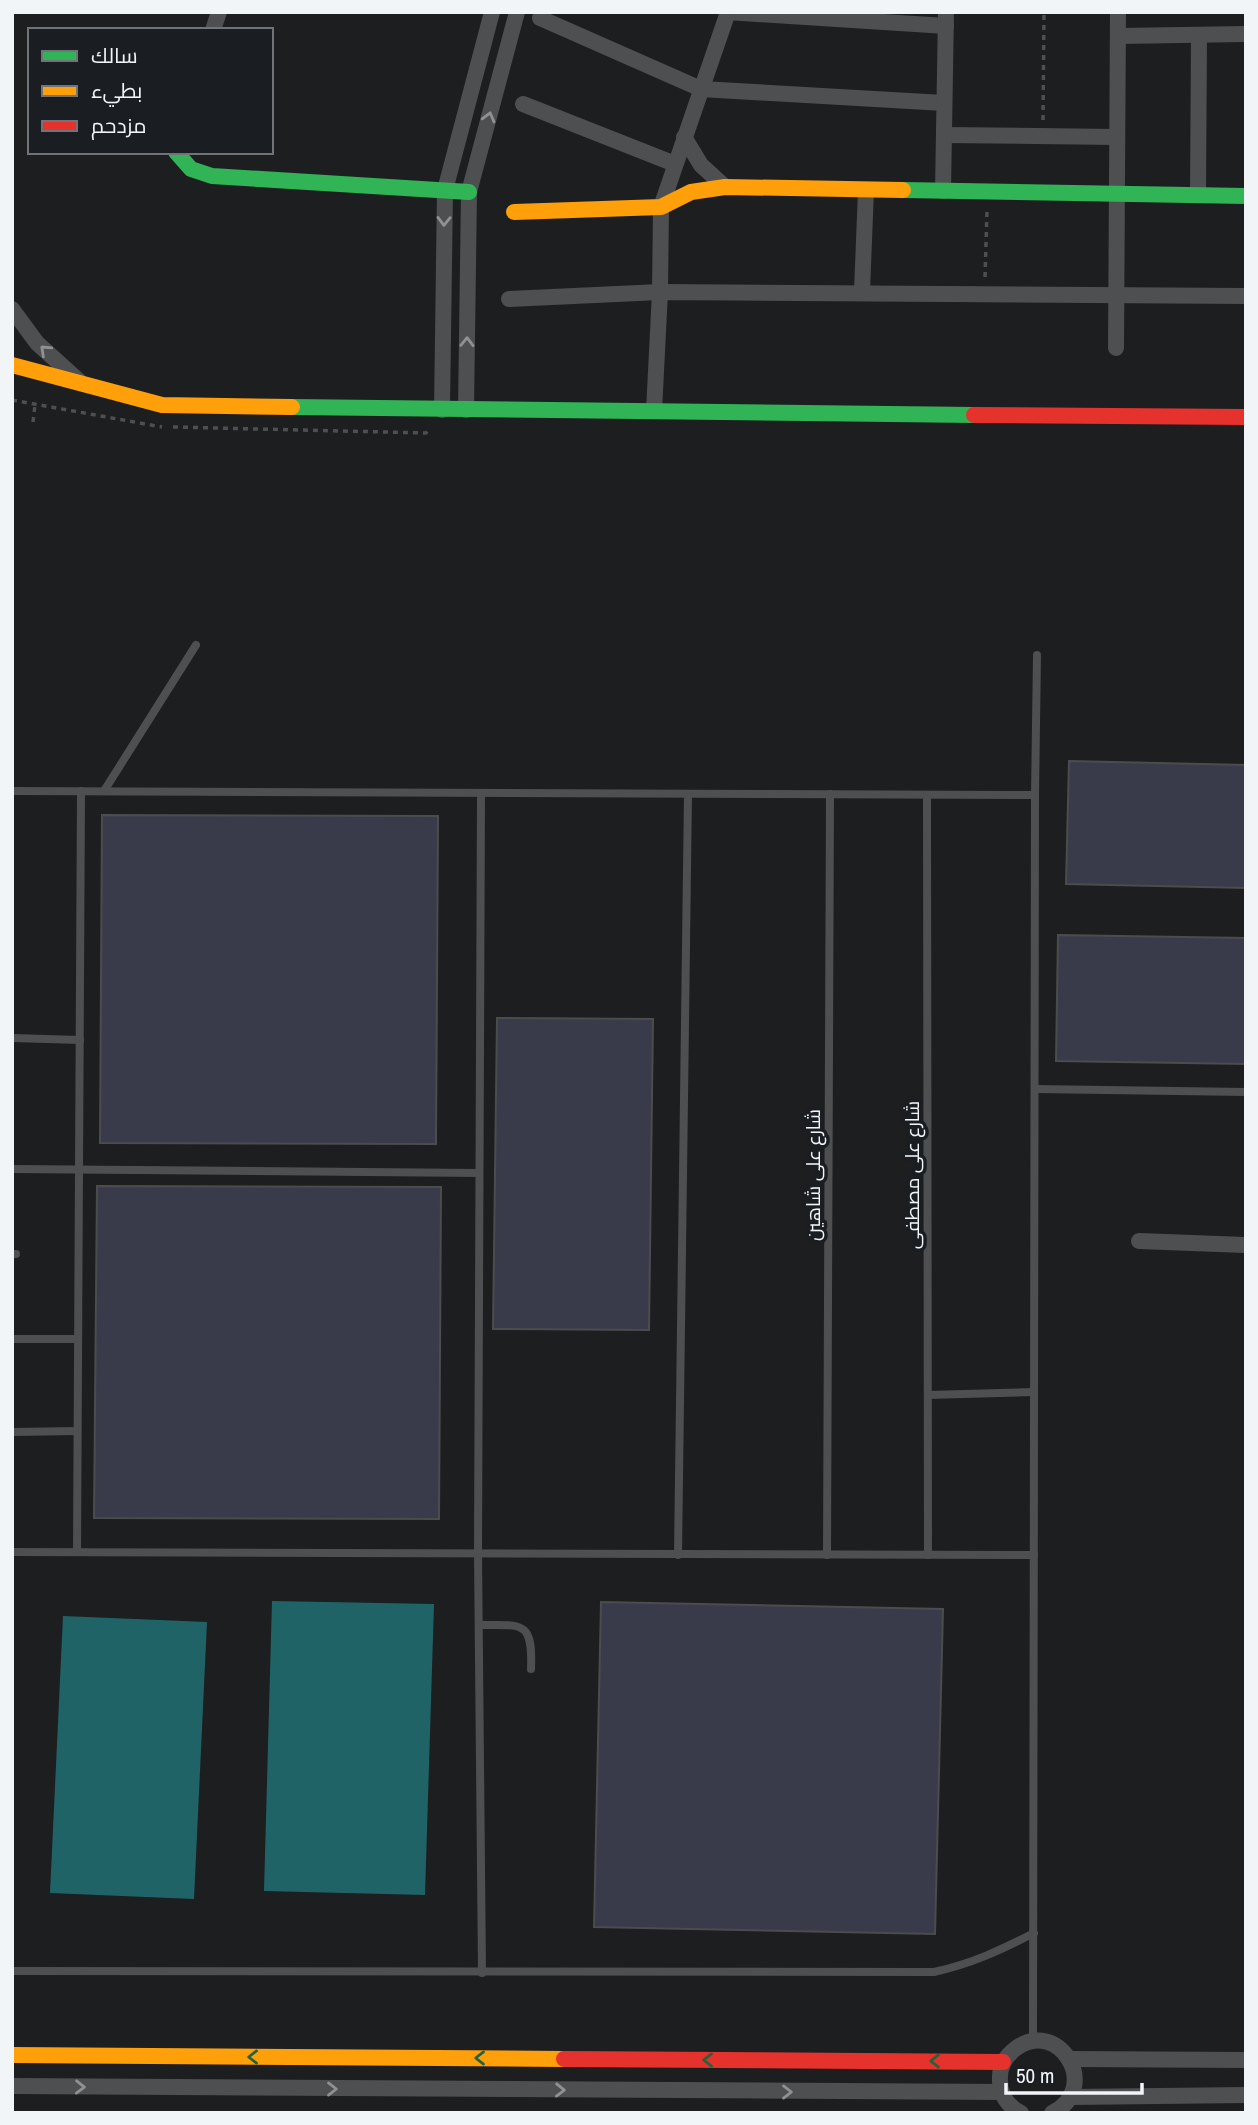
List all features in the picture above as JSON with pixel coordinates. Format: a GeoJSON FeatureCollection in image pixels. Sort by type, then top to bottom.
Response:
{"type":"FeatureCollection","features":[{"type":"Feature","properties":{"kind":"street"},"geometry":{"type":"LineString","coordinates":[[654,411],[661,207],[728,12],[946,19],[943,191]]}},
{"type":"Feature","properties":{"kind":"street"},"geometry":{"type":"LineString","coordinates":[[1116,348],[1118,12]]}},
{"type":"Feature","properties":{"kind":"street"},"geometry":{"type":"LineString","coordinates":[[442,410],[445,190],[491,13],[515,16],[469,192],[466,410]]}},
{"type":"Feature","properties":{"kind":"street"},"geometry":{"type":"LineString","coordinates":[[540,18],[701,89],[944,103]]}},
{"type":"Feature","properties":{"kind":"street"},"geometry":{"type":"LineString","coordinates":[[1118,36],[1246,34]]}},
{"type":"Feature","properties":{"kind":"street"},"geometry":{"type":"LineString","coordinates":[[1198,195],[1199,35]]}},
{"type":"Feature","properties":{"kind":"street"},"geometry":{"type":"LineString","coordinates":[[523,104],[675,164]]}},
{"type":"Feature","properties":{"kind":"street"},"geometry":{"type":"LineString","coordinates":[[944,135],[1117,137]]}},
{"type":"Feature","properties":{"kind":"street"},"geometry":{"type":"LineString","coordinates":[[684,137],[701,165],[725,187]]}},
{"type":"Feature","properties":{"kind":"street"},"geometry":{"type":"LineString","coordinates":[[177,154],[185,166],[197,174],[469,192]]}},
{"type":"Feature","properties":{"kind":"street"},"geometry":{"type":"LineString","coordinates":[[514,212],[661,207],[691,192],[725,187],[1246,196]]}},
{"type":"Feature","properties":{"kind":"street"},"geometry":{"type":"LineString","coordinates":[[863,292],[866,190]]}},
{"type":"Feature","properties":{"kind":"street"},"geometry":{"type":"LineString","coordinates":[[509,299],[660,292],[1246,296]]}},
{"type":"Feature","properties":{"kind":"street"},"geometry":{"type":"LineString","coordinates":[[14,313],[37,343],[84,386]]}},
{"type":"Feature","properties":{"kind":"street"},"geometry":{"type":"LineString","coordinates":[[12,365],[162,405],[1246,417]]}},
{"type":"Feature","properties":{"kind":"street"},"geometry":{"type":"LineString","coordinates":[[1139,1241],[1245,1244]]}},
{"type":"Feature","properties":{"kind":"street"},"geometry":{"type":"LineString","coordinates":[[1017,2112],[1002,2092],[1000,2071],[1011,2052],[1021,2044],[1033,2041],[1054,2045],[1070,2059],[1075,2078],[1063,2107],[1246,2095]]}},
{"type":"Feature","properties":{"kind":"street"},"geometry":{"type":"LineString","coordinates":[[12,2055],[1003,2062]]}},
{"type":"Feature","properties":{"kind":"street"},"geometry":{"type":"LineString","coordinates":[[1070,2059],[1246,2060]]}},
{"type":"Feature","properties":{"kind":"street"},"geometry":{"type":"LineString","coordinates":[[12,2086],[1002,2092]]}},
{"type":"Feature","properties":{"kind":"lane"},"geometry":{"type":"LineString","coordinates":[[104,791],[196,645]]}},
{"type":"Feature","properties":{"kind":"lane"},"geometry":{"type":"LineString","coordinates":[[1033,2041],[1037,655]]}},
{"type":"Feature","properties":{"kind":"lane"},"geometry":{"type":"LineString","coordinates":[[12,791],[1035,795]]}},
{"type":"Feature","properties":{"kind":"lane"},"geometry":{"type":"LineString","coordinates":[[77,1552],[81,791]]}},
{"type":"Feature","properties":{"kind":"lane"},"geometry":{"type":"LineString","coordinates":[[481,793],[478,1552],[482,1973]]}},
{"type":"Feature","properties":{"kind":"lane"},"geometry":{"type":"LineString","coordinates":[[678,1555],[688,794]]}},
{"type":"Feature","properties":{"kind":"lane","name":"شارع على شاهين"},"geometry":{"type":"LineString","coordinates":[[827,1555],[830,794]]}},
{"type":"Feature","properties":{"kind":"lane","name":"شارع على مصطفى"},"geometry":{"type":"LineString","coordinates":[[927,795],[928,1555]]}},
{"type":"Feature","properties":{"kind":"lane"},"geometry":{"type":"LineString","coordinates":[[12,1038],[80,1040]]}},
{"type":"Feature","properties":{"kind":"lane"},"geometry":{"type":"LineString","coordinates":[[1035,1089],[1246,1092]]}},
{"type":"Feature","properties":{"kind":"lane"},"geometry":{"type":"LineString","coordinates":[[12,1169],[479,1173]]}},
{"type":"Feature","properties":{"kind":"lane"},"geometry":{"type":"LineString","coordinates":[[12,1339],[78,1339]]}},
{"type":"Feature","properties":{"kind":"lane"},"geometry":{"type":"LineString","coordinates":[[928,1395],[1034,1392]]}},
{"type":"Feature","properties":{"kind":"lane"},"geometry":{"type":"LineString","coordinates":[[12,1432],[77,1432]]}},
{"type":"Feature","properties":{"kind":"lane"},"geometry":{"type":"LineString","coordinates":[[12,1552],[1034,1555]]}},
{"type":"Feature","properties":{"kind":"lane"},"geometry":{"type":"LineString","coordinates":[[479,1625],[515,1625],[524,1629],[532,1644],[531,1669]]}},
{"type":"Feature","properties":{"kind":"lane"},"geometry":{"type":"LineString","coordinates":[[12,1971],[934,1972],[963,1966],[989,1956],[1034,1933]]}},
{"type":"Feature","properties":{"kind":"path"},"geometry":{"type":"LineString","coordinates":[[1043,136],[1044,12]]}},
{"type":"Feature","properties":{"kind":"path"},"geometry":{"type":"LineString","coordinates":[[985,293],[987,192]]}},
{"type":"Feature","properties":{"kind":"path"},"geometry":{"type":"LineString","coordinates":[[33,422],[35,405]]}},
{"type":"Feature","properties":{"kind":"water"},"geometry":{"type":"Polygon","coordinates":[[[272,1601],[434,1604],[425,1895],[264,1891],[272,1601]]]}},
{"type":"Feature","properties":{"kind":"water"},"geometry":{"type":"Polygon","coordinates":[[[63,1616],[207,1622],[194,1899],[50,1893],[63,1616]]]}},
{"type":"Feature","properties":{"kind":"building"},"geometry":{"type":"Polygon","coordinates":[[[1069,761],[1246,765],[1246,888],[1066,884],[1069,761]]]}},
{"type":"Feature","properties":{"kind":"building"},"geometry":{"type":"Polygon","coordinates":[[[102,815],[438,816],[436,1144],[100,1143],[102,815]]]}},
{"type":"Feature","properties":{"kind":"building"},"geometry":{"type":"Polygon","coordinates":[[[1058,935],[1246,938],[1246,1064],[1056,1061],[1058,935]]]}},
{"type":"Feature","properties":{"kind":"building"},"geometry":{"type":"Polygon","coordinates":[[[497,1018],[653,1019],[649,1330],[493,1329],[497,1018]]]}},
{"type":"Feature","properties":{"kind":"building"},"geometry":{"type":"Polygon","coordinates":[[[97,1186],[441,1187],[439,1519],[94,1518],[97,1186]]]}},
{"type":"Feature","properties":{"kind":"building"},"geometry":{"type":"Polygon","coordinates":[[[601,1602],[943,1609],[935,1934],[594,1927],[601,1602]]]}},
{"type":"Feature","properties":{"kind":"traffic: fast"},"geometry":{"type":"LineString","coordinates":[[178,154],[191,169],[212,176],[469,192]]}},
{"type":"Feature","properties":{"kind":"traffic: fast"},"geometry":{"type":"LineString","coordinates":[[903,190],[1246,196]]}},
{"type":"Feature","properties":{"kind":"traffic: fast"},"geometry":{"type":"LineString","coordinates":[[292,407],[974,415]]}},
{"type":"Feature","properties":{"kind":"traffic: slow"},"geometry":{"type":"LineString","coordinates":[[514,212],[661,207],[691,192],[725,187],[903,190]]}},
{"type":"Feature","properties":{"kind":"traffic: slow"},"geometry":{"type":"LineString","coordinates":[[12,365],[162,405],[292,407]]}},
{"type":"Feature","properties":{"kind":"traffic: slow"},"geometry":{"type":"LineString","coordinates":[[12,2055],[564,2059]]}},
{"type":"Feature","properties":{"kind":"traffic: jam"},"geometry":{"type":"LineString","coordinates":[[974,415],[1246,417]]}},
{"type":"Feature","properties":{"kind":"traffic: jam"},"geometry":{"type":"LineString","coordinates":[[564,2059],[1003,2062]]}}]}
